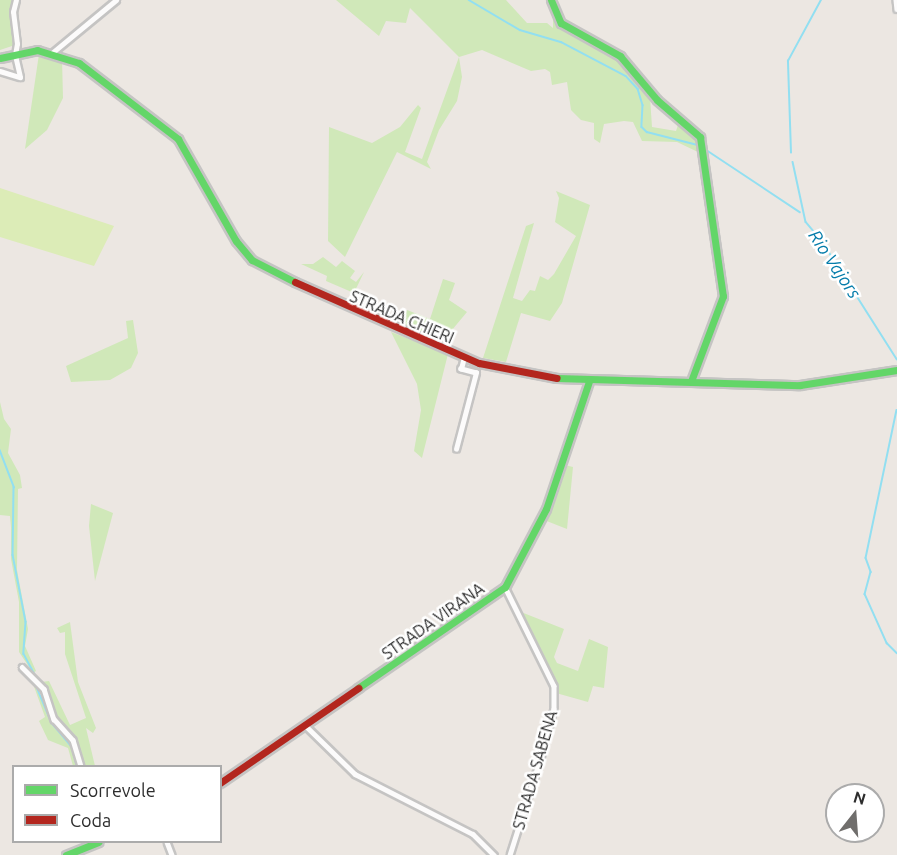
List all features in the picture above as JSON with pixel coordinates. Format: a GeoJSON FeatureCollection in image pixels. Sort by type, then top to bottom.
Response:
{"type":"FeatureCollection","features":[{"type":"Feature","properties":{"kind":"street"},"geometry":{"type":"LineString","coordinates":[[0,71],[20,77],[15,55],[17,44],[13,12],[16,0]]}},
{"type":"Feature","properties":{"kind":"street"},"geometry":{"type":"LineString","coordinates":[[52,52],[116,0]]}},
{"type":"Feature","properties":{"kind":"street"},"geometry":{"type":"LineString","coordinates":[[551,0],[561,23],[620,56],[657,100],[700,137],[723,296],[691,381]]}},
{"type":"Feature","properties":{"kind":"street"},"geometry":{"type":"LineString","coordinates":[[896,0],[897,9]]}},
{"type":"Feature","properties":{"kind":"street","name":"STRADA CHIERI"},"geometry":{"type":"LineString","coordinates":[[0,58],[28,51],[52,52],[79,63],[178,139],[236,241],[252,260],[335,303],[464,357],[519,373],[589,381],[691,381],[800,385],[897,370]]}},
{"type":"Feature","properties":{"kind":"street"},"geometry":{"type":"LineString","coordinates":[[456,449],[476,373],[461,369],[464,357]]}},
{"type":"Feature","properties":{"kind":"street","name":"STRADA VIRANA"},"geometry":{"type":"LineString","coordinates":[[222,782],[505,587],[546,509],[589,381]]}},
{"type":"Feature","properties":{"kind":"street","name":"STRADA SABENA"},"geometry":{"type":"LineString","coordinates":[[505,587],[554,686],[554,709],[544,748],[510,855]]}},
{"type":"Feature","properties":{"kind":"street"},"geometry":{"type":"LineString","coordinates":[[22,667],[44,689],[54,719],[73,740],[81,765]]}},
{"type":"Feature","properties":{"kind":"street"},"geometry":{"type":"LineString","coordinates":[[305,725],[355,774],[473,834],[494,855]]}},
{"type":"Feature","properties":{"kind":"street"},"geometry":{"type":"LineString","coordinates":[[66,855],[96,843]]}},
{"type":"Feature","properties":{"kind":"green space"},"geometry":{"type":"Polygon","coordinates":[[[0,0],[14,0],[15,45],[0,50],[0,0]]]}},
{"type":"Feature","properties":{"kind":"green space"},"geometry":{"type":"Polygon","coordinates":[[[336,0],[506,0],[527,23],[547,23],[553,28],[553,16],[573,35],[619,58],[650,97],[652,127],[676,131],[679,122],[698,141],[700,153],[677,142],[642,141],[633,122],[624,121],[604,124],[600,143],[594,139],[594,123],[581,120],[571,110],[567,82],[552,85],[550,72],[545,69],[531,71],[482,50],[459,57],[410,8],[406,23],[386,21],[379,36],[336,0]]]}},
{"type":"Feature","properties":{"kind":"green space"},"geometry":{"type":"Polygon","coordinates":[[[39,54],[62,59],[63,98],[47,130],[25,149],[39,54]]]}},
{"type":"Feature","properties":{"kind":"green space"},"geometry":{"type":"Polygon","coordinates":[[[459,57],[462,77],[457,101],[439,130],[427,162],[431,169],[397,152],[345,257],[328,241],[329,127],[372,143],[400,127],[418,105],[421,108],[405,152],[422,159],[459,57]]]}},
{"type":"Feature","properties":{"kind":"green space"},"geometry":{"type":"Polygon","coordinates":[[[0,188],[114,226],[94,266],[0,237],[0,188]]]}},
{"type":"Feature","properties":{"kind":"green space"},"geometry":{"type":"Polygon","coordinates":[[[556,191],[590,205],[562,303],[550,321],[521,313],[506,362],[483,358],[526,226],[534,223],[513,298],[522,301],[530,290],[535,291],[540,276],[548,280],[554,274],[576,236],[555,222],[559,198],[556,191]]]}},
{"type":"Feature","properties":{"kind":"green space"},"geometry":{"type":"Polygon","coordinates":[[[323,257],[336,267],[342,261],[355,271],[350,278],[356,282],[364,272],[354,293],[326,281],[327,276],[301,264],[313,264],[323,257]]]}},
{"type":"Feature","properties":{"kind":"green space"},"geometry":{"type":"Polygon","coordinates":[[[443,279],[455,283],[449,300],[467,312],[442,342],[401,326],[407,310],[430,319],[443,279]]]}},
{"type":"Feature","properties":{"kind":"green space"},"geometry":{"type":"Polygon","coordinates":[[[133,320],[138,353],[131,368],[110,380],[71,382],[66,366],[128,338],[126,321],[133,320]]]}},
{"type":"Feature","properties":{"kind":"green space"},"geometry":{"type":"Polygon","coordinates":[[[391,332],[448,354],[422,458],[414,451],[421,410],[417,384],[391,332]]]}},
{"type":"Feature","properties":{"kind":"green space"},"geometry":{"type":"Polygon","coordinates":[[[0,402],[4,419],[11,429],[8,453],[20,475],[22,488],[18,489],[17,570],[28,629],[25,646],[36,671],[33,673],[19,652],[19,602],[11,559],[10,516],[0,515],[0,402]]]}},
{"type":"Feature","properties":{"kind":"green space"},"geometry":{"type":"Polygon","coordinates":[[[565,465],[573,467],[567,529],[544,520],[565,465]]]}},
{"type":"Feature","properties":{"kind":"green space"},"geometry":{"type":"Polygon","coordinates":[[[91,504],[113,513],[95,581],[89,526],[91,504]]]}},
{"type":"Feature","properties":{"kind":"green space"},"geometry":{"type":"Polygon","coordinates":[[[521,612],[564,629],[554,657],[557,663],[578,671],[589,639],[608,647],[604,688],[593,686],[588,702],[556,693],[547,662],[521,612]]]}},
{"type":"Feature","properties":{"kind":"green space"},"geometry":{"type":"Polygon","coordinates":[[[70,622],[78,682],[96,728],[93,733],[86,728],[95,765],[82,765],[75,740],[64,729],[41,682],[49,681],[70,725],[86,718],[65,654],[65,632],[60,633],[57,628],[70,622]]]}},
{"type":"Feature","properties":{"kind":"green space"},"geometry":{"type":"Polygon","coordinates":[[[32,681],[49,714],[70,739],[79,765],[73,765],[68,748],[48,740],[39,721],[45,717],[32,681]]]}},
{"type":"Feature","properties":{"kind":"waterway"},"geometry":{"type":"LineString","coordinates":[[469,0],[520,30],[561,42],[626,76],[638,89],[643,105],[642,127],[647,132],[698,145]]}},
{"type":"Feature","properties":{"kind":"waterway","name":"Rio Vajors"},"geometry":{"type":"LineString","coordinates":[[791,153],[788,61],[821,0]]}},
{"type":"Feature","properties":{"kind":"waterway"},"geometry":{"type":"LineString","coordinates":[[705,149],[800,212]]}},
{"type":"Feature","properties":{"kind":"waterway","name":"Rio Vajors"},"geometry":{"type":"LineString","coordinates":[[793,162],[806,222],[822,241],[897,359]]}},
{"type":"Feature","properties":{"kind":"waterway","name":"Rio Vajors"},"geometry":{"type":"LineString","coordinates":[[897,410],[866,558],[871,572],[865,594],[887,643],[897,653]]}},
{"type":"Feature","properties":{"kind":"waterway"},"geometry":{"type":"LineString","coordinates":[[0,450],[14,487],[13,555],[26,622],[24,654],[36,677]]}},
{"type":"Feature","properties":{"kind":"waterway"},"geometry":{"type":"LineString","coordinates":[[36,685],[52,723],[73,748],[77,765]]}},
{"type":"Feature","properties":{"kind":"traffic: fast"},"geometry":{"type":"LineString","coordinates":[[551,0],[561,23],[620,56],[657,100],[700,137],[723,296],[691,381]]}},
{"type":"Feature","properties":{"kind":"traffic: fast"},"geometry":{"type":"LineString","coordinates":[[0,58],[37,50],[79,63],[178,139],[236,241],[252,260],[295,282]]}},
{"type":"Feature","properties":{"kind":"traffic: fast"},"geometry":{"type":"LineString","coordinates":[[557,378],[800,385],[897,370]]}},
{"type":"Feature","properties":{"kind":"traffic: fast"},"geometry":{"type":"LineString","coordinates":[[358,688],[505,587],[546,509],[589,381]]}},
{"type":"Feature","properties":{"kind":"traffic: fast"},"geometry":{"type":"LineString","coordinates":[[66,855],[96,843]]}},
{"type":"Feature","properties":{"kind":"traffic: jam"},"geometry":{"type":"LineString","coordinates":[[295,282],[479,363],[557,378]]}},
{"type":"Feature","properties":{"kind":"traffic: jam"},"geometry":{"type":"LineString","coordinates":[[222,782],[358,688]]}}]}
